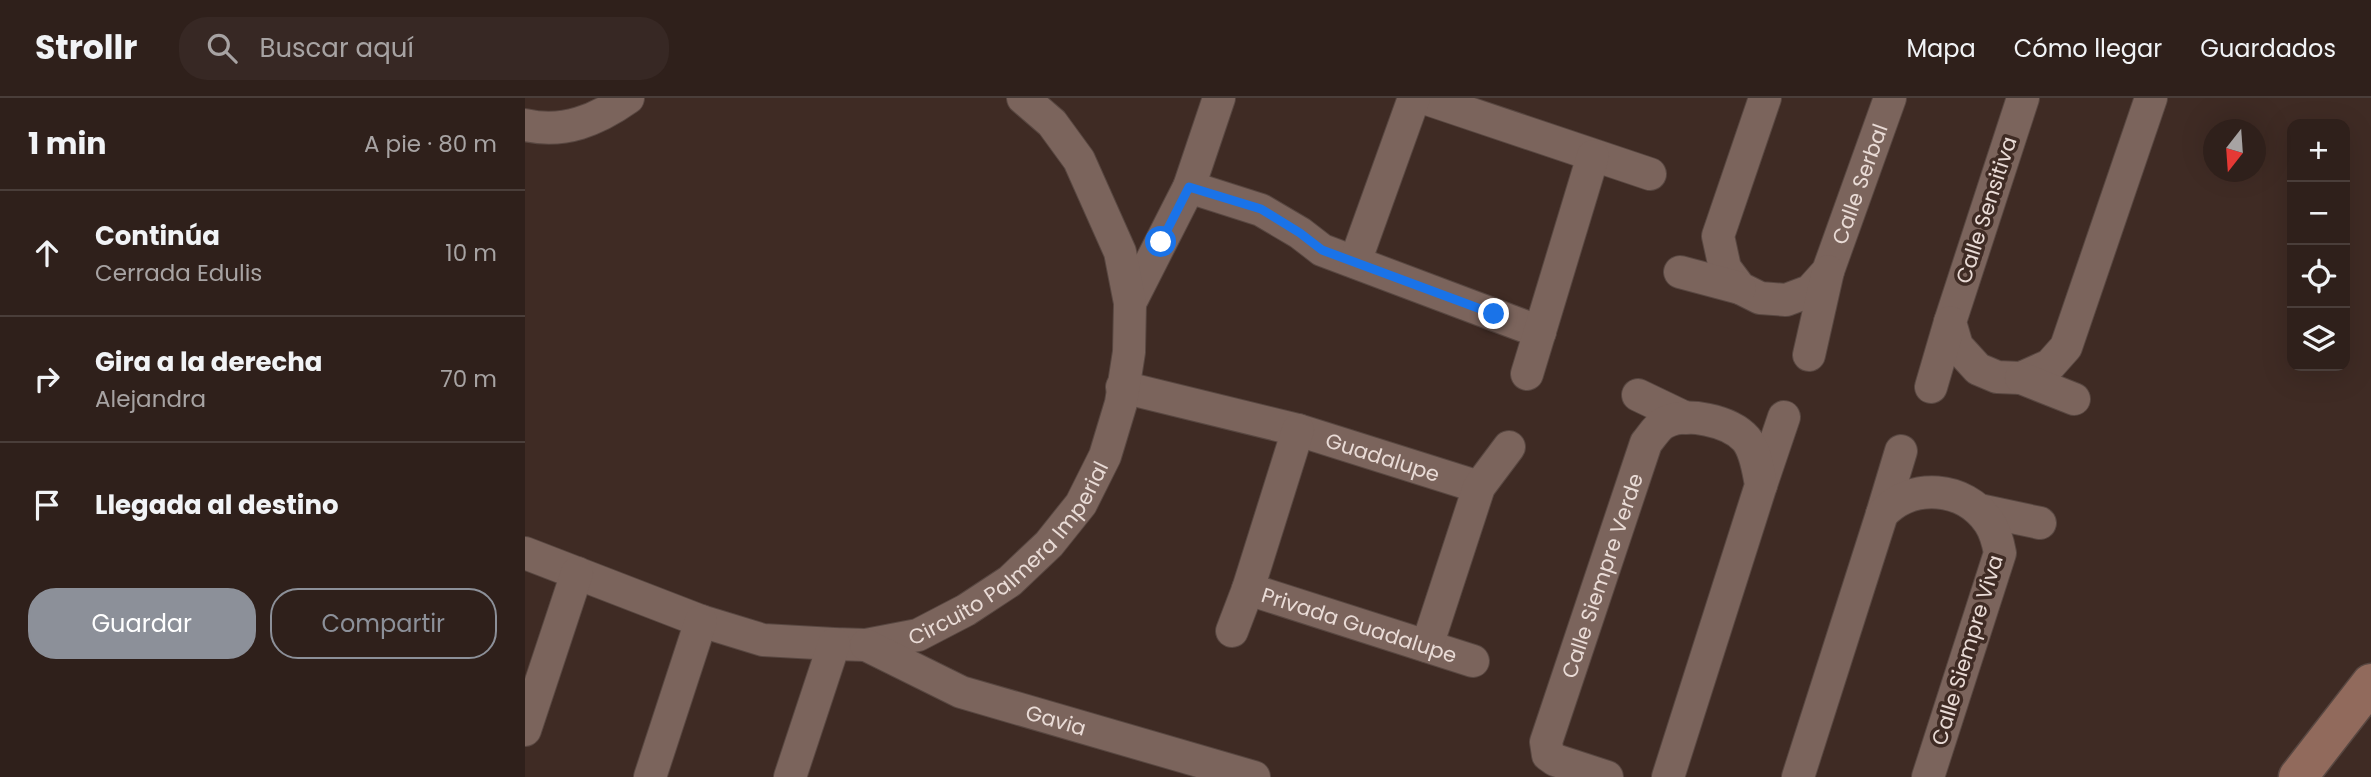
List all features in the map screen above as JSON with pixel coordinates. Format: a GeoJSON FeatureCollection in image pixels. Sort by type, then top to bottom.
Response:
{"type":"FeatureCollection","features":[{"type":"Feature","properties":{"kind":"street"},"geometry":{"type":"LineString","coordinates":[[525,125],[537,128],[572,126],[605,114],[628,98]]}},
{"type":"Feature","properties":{"kind":"street","name":"Circuito Palmera Imperial"},"geometry":{"type":"LineString","coordinates":[[525,553],[701,621],[763,640],[866,645],[918,635],[966,610],[1010,581],[1049,544],[1081,504],[1105,456],[1121,403],[1129,352],[1130,303],[1120,252],[1079,160],[1052,123],[1023,98]]}},
{"type":"Feature","properties":{"kind":"street"},"geometry":{"type":"LineString","coordinates":[[1130,303],[1189,187],[1219,98]]}},
{"type":"Feature","properties":{"kind":"street"},"geometry":{"type":"LineString","coordinates":[[1355,262],[1414,98]]}},
{"type":"Feature","properties":{"kind":"street"},"geometry":{"type":"LineString","coordinates":[[1424,98],[1650,174]]}},
{"type":"Feature","properties":{"kind":"street"},"geometry":{"type":"LineString","coordinates":[[1740,288],[1724,268],[1718,236],[1765,98]]}},
{"type":"Feature","properties":{"kind":"street","name":"Calle Serbal"},"geometry":{"type":"LineString","coordinates":[[1809,355],[1828,271],[1890,98]]}},
{"type":"Feature","properties":{"kind":"street","name":"Calle Sensitiva"},"geometry":{"type":"LineString","coordinates":[[1931,387],[2023,98]]}},
{"type":"Feature","properties":{"kind":"street"},"geometry":{"type":"LineString","coordinates":[[2009,377],[2050,365],[2066,347],[2151,98]]}},
{"type":"Feature","properties":{"kind":"street"},"geometry":{"type":"LineString","coordinates":[[1527,374],[1593,156]]}},
{"type":"Feature","properties":{"kind":"street"},"geometry":{"type":"LineString","coordinates":[[1189,187],[1261,209],[1322,250],[1540,332]]}},
{"type":"Feature","properties":{"kind":"street","name":"Calle Serbal"},"geometry":{"type":"LineString","coordinates":[[1680,272],[1740,288],[1760,298],[1786,300],[1810,291],[1828,271]]}},
{"type":"Feature","properties":{"kind":"street"},"geometry":{"type":"LineString","coordinates":[[1950,322],[1957,346],[1978,369],[2074,399]]}},
{"type":"Feature","properties":{"kind":"street","name":"Guadalupe"},"geometry":{"type":"LineString","coordinates":[[1122,387],[1298,430],[1479,487]]}},
{"type":"Feature","properties":{"kind":"street"},"geometry":{"type":"LineString","coordinates":[[1638,395],[1686,418],[1715,420],[1745,438],[1756,460],[1761,485]]}},
{"type":"Feature","properties":{"kind":"street"},"geometry":{"type":"LineString","coordinates":[[1668,777],[1784,417]]}},
{"type":"Feature","properties":{"kind":"street","name":"Calle Siempre Verde"},"geometry":{"type":"LineString","coordinates":[[1607,777],[1555,760],[1548,755],[1546,742],[1646,443],[1664,423],[1686,418]]}},
{"type":"Feature","properties":{"kind":"street"},"geometry":{"type":"LineString","coordinates":[[1232,631],[1298,430]]}},
{"type":"Feature","properties":{"kind":"street"},"geometry":{"type":"LineString","coordinates":[[1427,646],[1479,487],[1509,447]]}},
{"type":"Feature","properties":{"kind":"street"},"geometry":{"type":"LineString","coordinates":[[1798,777],[1901,452]]}},
{"type":"Feature","properties":{"kind":"street"},"geometry":{"type":"LineString","coordinates":[[1882,514],[1904,497],[1935,491],[1950,494],[1979,510],[2040,523]]}},
{"type":"Feature","properties":{"kind":"street","name":"Calle Siempre Viva"},"geometry":{"type":"LineString","coordinates":[[1928,777],[2000,553],[1989,523],[1979,510]]}},
{"type":"Feature","properties":{"kind":"street"},"geometry":{"type":"LineString","coordinates":[[525,730],[577,573]]}},
{"type":"Feature","properties":{"kind":"street","name":"Privada Guadalupe"},"geometry":{"type":"LineString","coordinates":[[1248,589],[1473,661]]}},
{"type":"Feature","properties":{"kind":"street"},"geometry":{"type":"LineString","coordinates":[[650,777],[701,621]]}},
{"type":"Feature","properties":{"kind":"street"},"geometry":{"type":"LineString","coordinates":[[790,777],[834,644]]}},
{"type":"Feature","properties":{"kind":"street","name":"Gavia"},"geometry":{"type":"LineString","coordinates":[[866,645],[961,692],[1254,777]]}},
{"type":"Feature","properties":{"kind":"street"},"geometry":{"type":"LineString","coordinates":[[2298,777],[2371,683]]}},
{"type":"Feature","properties":{"kind":"route"},"geometry":{"type":"LineString","coordinates":[[1161,242],[1189,187],[1261,209],[1322,250],[1494,314]]}}]}
